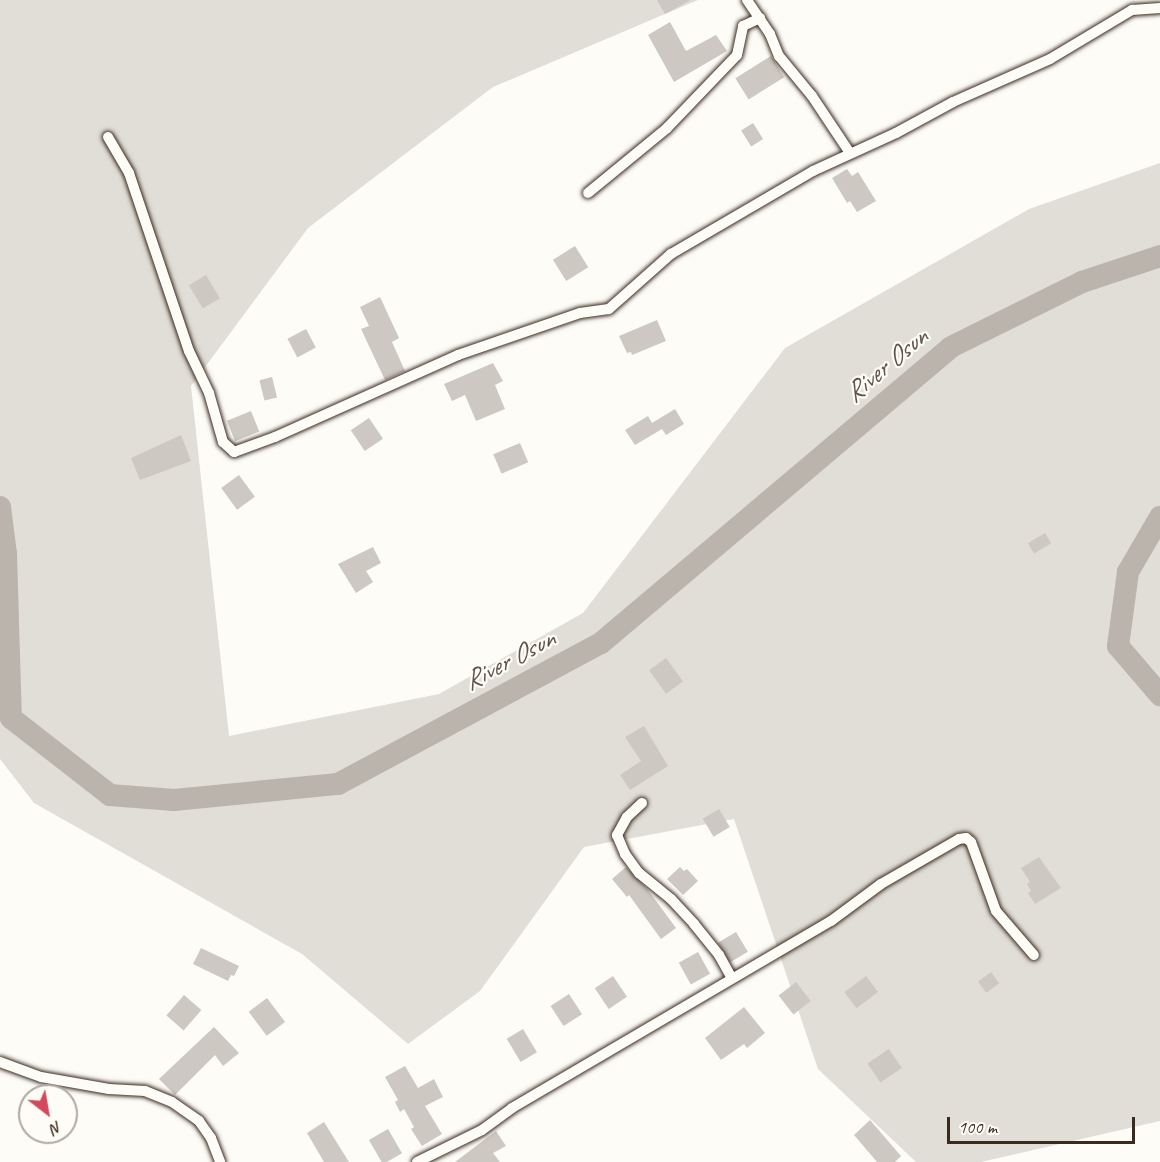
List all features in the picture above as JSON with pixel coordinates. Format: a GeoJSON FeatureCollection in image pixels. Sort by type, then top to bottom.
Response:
{"type":"FeatureCollection","features":[{"type":"Feature","properties":{"kind":"street"},"geometry":{"type":"LineString","coordinates":[[747,0],[770,34],[779,56],[812,96],[850,153]]}},
{"type":"Feature","properties":{"kind":"street"},"geometry":{"type":"LineString","coordinates":[[108,136],[129,173],[189,351],[209,393],[223,442],[234,452],[275,437],[458,355],[580,312],[609,309],[671,254],[850,153],[896,134],[953,102],[1050,59],[1132,10],[1160,8]]}},
{"type":"Feature","properties":{"kind":"street"},"geometry":{"type":"LineString","coordinates":[[588,193],[667,128],[737,55],[743,26],[760,18]]}},
{"type":"Feature","properties":{"kind":"street"},"geometry":{"type":"LineString","coordinates":[[642,803],[627,818],[617,835],[625,854],[639,873],[672,900],[694,924],[719,955],[731,978]]}},
{"type":"Feature","properties":{"kind":"street"},"geometry":{"type":"LineString","coordinates":[[417,1162],[482,1130],[512,1108],[831,921],[855,902],[959,839],[966,838],[982,867],[996,911],[1034,955]]}},
{"type":"Feature","properties":{"kind":"street"},"geometry":{"type":"LineString","coordinates":[[0,1062],[41,1077],[109,1089],[145,1091],[172,1102],[199,1121],[211,1138],[220,1162]]}},
{"type":"Feature","properties":{"kind":"shaded area"},"geometry":{"type":"Polygon","coordinates":[[[0,0],[698,0],[493,87],[308,228],[191,386],[229,736],[439,694],[583,613],[785,348],[1029,209],[1160,163],[1160,1121],[981,1162],[916,1162],[818,1069],[734,819],[584,847],[480,991],[408,1044],[302,954],[34,803],[0,759],[0,0]]]}},
{"type":"Feature","properties":{"kind":"building"},"geometry":{"type":"Polygon","coordinates":[[[657,0],[691,0],[665,14],[657,0]]]}},
{"type":"Feature","properties":{"kind":"building"},"geometry":{"type":"Polygon","coordinates":[[[670,22],[686,51],[716,35],[727,51],[674,82],[648,35],[670,22]]]}},
{"type":"Feature","properties":{"kind":"building"},"geometry":{"type":"Polygon","coordinates":[[[771,56],[784,77],[749,99],[735,78],[771,56]]]}},
{"type":"Feature","properties":{"kind":"building"},"geometry":{"type":"Polygon","coordinates":[[[753,123],[763,139],[751,147],[741,130],[753,123]]]}},
{"type":"Feature","properties":{"kind":"building"},"geometry":{"type":"Polygon","coordinates":[[[847,169],[852,176],[858,172],[876,201],[857,212],[850,201],[847,203],[832,178],[847,169]]]}},
{"type":"Feature","properties":{"kind":"building"},"geometry":{"type":"Polygon","coordinates":[[[575,246],[588,267],[566,281],[553,260],[575,246]]]}},
{"type":"Feature","properties":{"kind":"building"},"geometry":{"type":"Polygon","coordinates":[[[206,275],[220,298],[203,308],[189,285],[206,275]]]}},
{"type":"Feature","properties":{"kind":"building"},"geometry":{"type":"Polygon","coordinates":[[[380,297],[399,338],[392,342],[405,371],[385,380],[361,329],[369,326],[360,307],[380,297]]]}},
{"type":"Feature","properties":{"kind":"building"},"geometry":{"type":"Polygon","coordinates":[[[657,320],[666,341],[632,355],[631,352],[627,353],[619,336],[657,320]]]}},
{"type":"Feature","properties":{"kind":"building"},"geometry":{"type":"Polygon","coordinates":[[[306,329],[316,348],[297,357],[287,339],[306,329]]]}},
{"type":"Feature","properties":{"kind":"building"},"geometry":{"type":"Polygon","coordinates":[[[493,363],[503,381],[495,385],[505,409],[476,421],[465,395],[452,401],[444,384],[493,363]]]}},
{"type":"Feature","properties":{"kind":"building"},"geometry":{"type":"Polygon","coordinates":[[[272,377],[277,397],[264,401],[259,380],[272,377]]]}},
{"type":"Feature","properties":{"kind":"building"},"geometry":{"type":"Polygon","coordinates":[[[675,409],[684,424],[666,435],[662,429],[635,445],[625,430],[648,416],[652,423],[675,409]]]}},
{"type":"Feature","properties":{"kind":"building"},"geometry":{"type":"Polygon","coordinates":[[[251,411],[259,431],[235,441],[227,421],[251,411]]]}},
{"type":"Feature","properties":{"kind":"building"},"geometry":{"type":"Polygon","coordinates":[[[369,418],[383,439],[365,451],[351,430],[369,418]]]}},
{"type":"Feature","properties":{"kind":"building"},"geometry":{"type":"Polygon","coordinates":[[[181,435],[191,461],[140,480],[131,458],[181,435]]]}},
{"type":"Feature","properties":{"kind":"building"},"geometry":{"type":"Polygon","coordinates":[[[520,443],[528,462],[502,474],[493,454],[520,443]]]}},
{"type":"Feature","properties":{"kind":"building"},"geometry":{"type":"Polygon","coordinates":[[[239,475],[255,497],[237,510],[221,488],[239,475]]]}},
{"type":"Feature","properties":{"kind":"building"},"geometry":{"type":"Polygon","coordinates":[[[1045,533],[1051,543],[1034,554],[1028,543],[1045,533]]]}},
{"type":"Feature","properties":{"kind":"building"},"geometry":{"type":"Polygon","coordinates":[[[373,547],[381,563],[366,571],[373,582],[356,593],[338,564],[373,547]]]}},
{"type":"Feature","properties":{"kind":"building"},"geometry":{"type":"Polygon","coordinates":[[[666,658],[683,681],[666,694],[649,670],[666,658]]]}},
{"type":"Feature","properties":{"kind":"building"},"geometry":{"type":"Polygon","coordinates":[[[644,726],[668,766],[630,790],[620,775],[641,761],[625,737],[644,726]]]}},
{"type":"Feature","properties":{"kind":"building"},"geometry":{"type":"Polygon","coordinates":[[[719,809],[730,827],[714,837],[703,819],[719,809]]]}},
{"type":"Feature","properties":{"kind":"building"},"geometry":{"type":"Polygon","coordinates":[[[1039,857],[1061,888],[1035,904],[1028,893],[1031,891],[1027,884],[1030,882],[1021,868],[1039,857]]]}},
{"type":"Feature","properties":{"kind":"building"},"geometry":{"type":"Polygon","coordinates":[[[626,867],[648,890],[676,928],[661,939],[629,895],[627,897],[612,879],[626,867]]]}},
{"type":"Feature","properties":{"kind":"building"},"geometry":{"type":"Polygon","coordinates":[[[680,867],[684,871],[687,869],[698,881],[683,895],[667,879],[680,867]]]}},
{"type":"Feature","properties":{"kind":"building"},"geometry":{"type":"Polygon","coordinates":[[[736,932],[748,952],[730,963],[718,943],[736,932]]]}},
{"type":"Feature","properties":{"kind":"building"},"geometry":{"type":"Polygon","coordinates":[[[201,948],[239,966],[234,976],[231,975],[228,981],[193,964],[201,948]]]}},
{"type":"Feature","properties":{"kind":"building"},"geometry":{"type":"Polygon","coordinates":[[[698,952],[710,974],[691,985],[679,963],[698,952]]]}},
{"type":"Feature","properties":{"kind":"building"},"geometry":{"type":"Polygon","coordinates":[[[991,972],[999,983],[986,993],[978,981],[991,972]]]}},
{"type":"Feature","properties":{"kind":"building"},"geometry":{"type":"Polygon","coordinates":[[[613,976],[627,997],[609,1009],[595,988],[613,976]]]}},
{"type":"Feature","properties":{"kind":"building"},"geometry":{"type":"Polygon","coordinates":[[[866,976],[878,992],[856,1008],[844,992],[866,976]]]}},
{"type":"Feature","properties":{"kind":"building"},"geometry":{"type":"Polygon","coordinates":[[[796,982],[811,1001],[793,1014],[779,996],[796,982]]]}},
{"type":"Feature","properties":{"kind":"building"},"geometry":{"type":"Polygon","coordinates":[[[569,994],[582,1014],[564,1026],[551,1006],[569,994]]]}},
{"type":"Feature","properties":{"kind":"building"},"geometry":{"type":"Polygon","coordinates":[[[184,995],[201,1010],[184,1030],[166,1015],[184,995]]]}},
{"type":"Feature","properties":{"kind":"building"},"geometry":{"type":"Polygon","coordinates":[[[267,998],[285,1022],[267,1036],[249,1012],[267,998]]]}},
{"type":"Feature","properties":{"kind":"building"},"geometry":{"type":"Polygon","coordinates":[[[744,1007],[765,1033],[747,1048],[744,1044],[721,1060],[705,1038],[744,1007]]]}},
{"type":"Feature","properties":{"kind":"building"},"geometry":{"type":"Polygon","coordinates":[[[214,1027],[239,1053],[223,1066],[215,1055],[175,1095],[159,1079],[214,1027]]]}},
{"type":"Feature","properties":{"kind":"building"},"geometry":{"type":"Polygon","coordinates":[[[523,1029],[537,1052],[521,1062],[507,1039],[523,1029]]]}},
{"type":"Feature","properties":{"kind":"building"},"geometry":{"type":"Polygon","coordinates":[[[889,1049],[902,1068],[880,1083],[867,1064],[889,1049]]]}},
{"type":"Feature","properties":{"kind":"building"},"geometry":{"type":"Polygon","coordinates":[[[405,1066],[418,1088],[434,1079],[443,1097],[425,1106],[442,1134],[422,1146],[411,1129],[414,1127],[404,1109],[400,1112],[395,1102],[398,1100],[385,1077],[405,1066]]]}},
{"type":"Feature","properties":{"kind":"building"},"geometry":{"type":"Polygon","coordinates":[[[870,1120],[901,1156],[895,1162],[877,1162],[854,1135],[870,1120]]]}},
{"type":"Feature","properties":{"kind":"building"},"geometry":{"type":"Polygon","coordinates":[[[324,1122],[349,1162],[324,1162],[307,1133],[324,1122]]]}},
{"type":"Feature","properties":{"kind":"building"},"geometry":{"type":"Polygon","coordinates":[[[388,1129],[402,1153],[387,1162],[382,1162],[369,1140],[388,1129]]]}},
{"type":"Feature","properties":{"kind":"building"},"geometry":{"type":"Polygon","coordinates":[[[496,1131],[506,1146],[493,1153],[500,1162],[455,1162],[496,1131]]]}},
{"type":"Feature","properties":{"kind":"waterway","name":"River Osun"},"geometry":{"type":"LineString","coordinates":[[0,507],[6,554],[11,718],[110,795],[174,800],[338,784],[601,643],[951,347],[1082,282],[1160,256]]}},
{"type":"Feature","properties":{"kind":"waterway","name":"River Osun"},"geometry":{"type":"LineString","coordinates":[[1160,517],[1128,572],[1118,646],[1160,695]]}}]}
